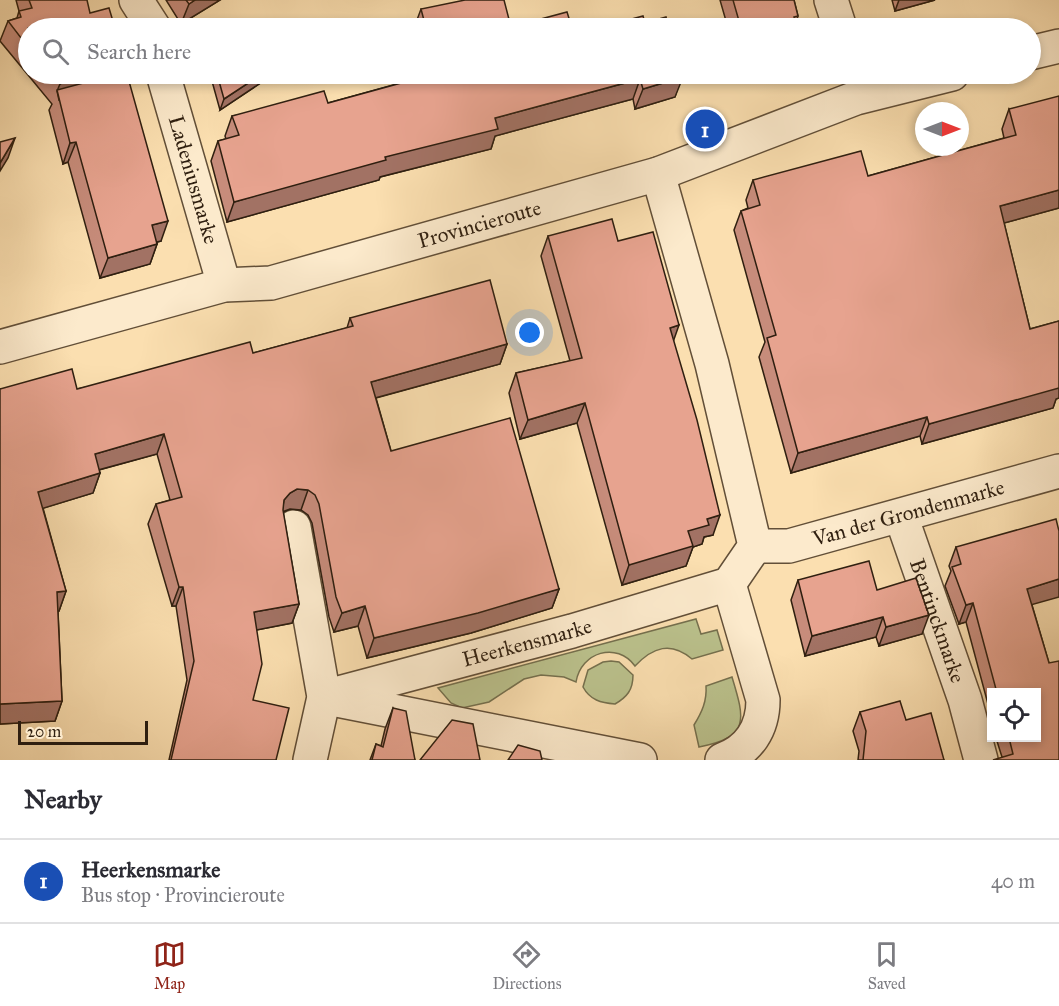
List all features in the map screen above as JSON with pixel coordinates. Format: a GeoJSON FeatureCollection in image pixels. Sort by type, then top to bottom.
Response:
{"type":"FeatureCollection","features":[{"type":"Feature","properties":{"kind":"street"},"geometry":{"type":"LineString","coordinates":[[136,0],[148,18]]}},
{"type":"Feature","properties":{"kind":"street"},"geometry":{"type":"LineString","coordinates":[[831,0],[837,18]]}},
{"type":"Feature","properties":{"kind":"street"},"geometry":{"type":"LineString","coordinates":[[1041,50],[1059,46]]}},
{"type":"Feature","properties":{"kind":"street","name":"Ladeniusmarke"},"geometry":{"type":"LineString","coordinates":[[166,84],[224,285]]}},
{"type":"Feature","properties":{"kind":"street","name":"Provincieroute"},"geometry":{"type":"LineString","coordinates":[[0,347],[224,285],[270,284],[658,174],[853,86],[870,84]]}},
{"type":"Feature","properties":{"kind":"street"},"geometry":{"type":"LineString","coordinates":[[658,174],[712,364],[755,546],[729,584],[763,700],[763,714],[752,741],[735,755],[722,760]]}},
{"type":"Feature","properties":{"kind":"street","name":"Van der Grondenmarke"},"geometry":{"type":"LineString","coordinates":[[755,546],[789,546],[1059,471]]}},
{"type":"Feature","properties":{"kind":"street","name":"Bentinckmarke"},"geometry":{"type":"LineString","coordinates":[[901,516],[965,700],[981,760]]}},
{"type":"Feature","properties":{"kind":"street"},"geometry":{"type":"LineString","coordinates":[[294,527],[324,697],[310,760]]}},
{"type":"Feature","properties":{"kind":"street","name":"Heerkensmarke"},"geometry":{"type":"LineString","coordinates":[[324,697],[572,631],[729,584]]}},
{"type":"Feature","properties":{"kind":"street"},"geometry":{"type":"LineString","coordinates":[[324,697],[640,760]]}},
{"type":"Feature","properties":{"kind":"green space"},"geometry":{"type":"Polygon","coordinates":[[[696,619],[701,634],[717,630],[723,650],[692,659],[677,650],[662,649],[649,654],[635,666],[628,658],[619,654],[601,653],[585,663],[576,682],[564,677],[541,675],[524,679],[489,702],[462,708],[451,703],[438,688],[696,619]]]}},
{"type":"Feature","properties":{"kind":"green space"},"geometry":{"type":"Polygon","coordinates":[[[603,662],[619,662],[633,675],[632,685],[628,692],[615,704],[596,700],[583,687],[588,670],[603,662]]]}},
{"type":"Feature","properties":{"kind":"green space"},"geometry":{"type":"Polygon","coordinates":[[[732,677],[740,705],[740,724],[728,738],[699,747],[694,725],[706,697],[706,686],[732,677]]]}},
{"type":"Feature","properties":{"kind":"building"},"geometry":{"type":"Polygon","coordinates":[[[29,0],[87,0],[90,13],[109,8],[112,18],[18,18],[18,34],[8,21],[21,17],[19,11],[32,8],[29,0]]]}},
{"type":"Feature","properties":{"kind":"building"},"geometry":{"type":"Polygon","coordinates":[[[465,0],[504,0],[509,18],[423,18],[421,9],[465,0]]]}},
{"type":"Feature","properties":{"kind":"building"},"geometry":{"type":"Polygon","coordinates":[[[733,0],[794,0],[798,16],[794,18],[738,18],[733,0]]]}},
{"type":"Feature","properties":{"kind":"building"},"geometry":{"type":"Polygon","coordinates":[[[567,12],[569,18],[545,18],[567,12]]]}},
{"type":"Feature","properties":{"kind":"building"},"geometry":{"type":"Polygon","coordinates":[[[80,84],[130,84],[168,221],[152,225],[157,244],[108,258],[76,142],[70,143],[57,90],[80,84]]]}},
{"type":"Feature","properties":{"kind":"building"},"geometry":{"type":"Polygon","coordinates":[[[220,84],[247,84],[224,99],[220,84]]]}},
{"type":"Feature","properties":{"kind":"building"},"geometry":{"type":"Polygon","coordinates":[[[398,84],[621,84],[495,118],[498,129],[385,157],[386,160],[234,202],[218,141],[239,135],[232,116],[324,91],[328,103],[398,84]]]}},
{"type":"Feature","properties":{"kind":"building"},"geometry":{"type":"Polygon","coordinates":[[[642,84],[660,84],[643,89],[642,84]]]}},
{"type":"Feature","properties":{"kind":"building"},"geometry":{"type":"Polygon","coordinates":[[[1059,96],[1059,190],[1000,206],[1030,329],[1059,321],[1059,388],[929,424],[927,417],[798,453],[767,338],[776,335],[741,211],[760,205],[753,180],[861,151],[868,176],[940,156],[969,156],[969,148],[1016,135],[1009,109],[1059,96]]]}},
{"type":"Feature","properties":{"kind":"building"},"geometry":{"type":"Polygon","coordinates":[[[15,138],[0,163],[0,142],[15,138]]]}},
{"type":"Feature","properties":{"kind":"building"},"geometry":{"type":"Polygon","coordinates":[[[612,219],[618,241],[653,232],[679,325],[670,328],[697,420],[720,515],[707,519],[709,525],[688,531],[693,546],[629,565],[585,403],[528,420],[516,373],[582,358],[548,236],[612,219]]]}},
{"type":"Feature","properties":{"kind":"building"},"geometry":{"type":"Polygon","coordinates":[[[490,280],[507,344],[371,382],[391,451],[510,418],[559,589],[478,613],[374,638],[365,606],[342,613],[336,597],[319,504],[315,495],[308,490],[297,489],[284,500],[283,510],[299,604],[254,612],[262,664],[253,700],[289,708],[276,760],[171,760],[194,661],[183,587],[179,587],[156,504],[182,497],[164,434],[95,454],[100,473],[38,492],[66,591],[57,592],[62,701],[0,704],[0,389],[72,369],[77,389],[250,342],[253,353],[353,326],[350,318],[490,280]]]}},
{"type":"Feature","properties":{"kind":"building"},"geometry":{"type":"Polygon","coordinates":[[[1056,519],[1059,531],[1059,579],[1027,589],[1049,663],[1059,661],[1059,760],[993,760],[1013,754],[1010,742],[1041,742],[1041,688],[996,688],[973,603],[966,605],[952,567],[961,564],[956,547],[1056,519]]]}},
{"type":"Feature","properties":{"kind":"building"},"geometry":{"type":"Polygon","coordinates":[[[869,561],[877,590],[916,578],[929,615],[886,627],[883,617],[812,636],[798,580],[869,561]]]}},
{"type":"Feature","properties":{"kind":"building"},"geometry":{"type":"Polygon","coordinates":[[[900,701],[906,720],[931,713],[944,760],[863,760],[866,731],[860,712],[900,701]]]}},
{"type":"Feature","properties":{"kind":"building"},"geometry":{"type":"Polygon","coordinates":[[[393,708],[406,711],[415,760],[372,760],[376,744],[383,747],[393,708]]]}},
{"type":"Feature","properties":{"kind":"building"},"geometry":{"type":"Polygon","coordinates":[[[452,720],[473,724],[480,760],[420,760],[452,720]]]}},
{"type":"Feature","properties":{"kind":"building"},"geometry":{"type":"Polygon","coordinates":[[[518,745],[540,751],[542,760],[508,760],[518,745]]]}},
{"type":"Feature","properties":{"kind":"place","name":"Heerkensmarke"},"geometry":{"type":"Point","coordinates":[705,129]}}]}
